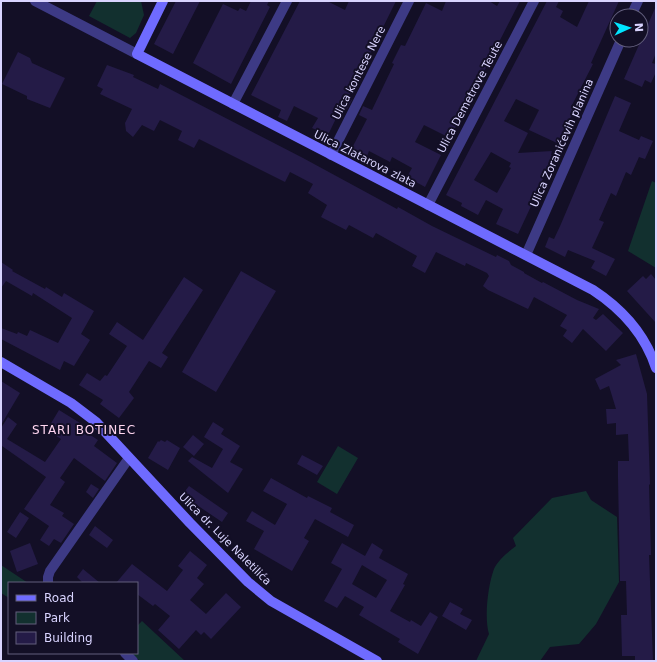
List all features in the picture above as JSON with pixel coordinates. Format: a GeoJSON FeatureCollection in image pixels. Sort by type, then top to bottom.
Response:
{"type":"FeatureCollection","features":[{"type":"Feature","properties":{"kind":"street","name":"Ulica Zlatarova zlata"},"geometry":{"type":"LineString","coordinates":[[36,1],[593,290],[608,300],[635,328],[653,359],[656,368]]}},
{"type":"Feature","properties":{"kind":"street"},"geometry":{"type":"LineString","coordinates":[[137,54],[163,1]]}},
{"type":"Feature","properties":{"kind":"street"},"geometry":{"type":"LineString","coordinates":[[233,104],[287,1]]}},
{"type":"Feature","properties":{"kind":"street","name":"Ulica kontese Nere"},"geometry":{"type":"LineString","coordinates":[[331,155],[409,1]]}},
{"type":"Feature","properties":{"kind":"street","name":"Ulica Demetrove Teute"},"geometry":{"type":"LineString","coordinates":[[428,204],[534,1]]}},
{"type":"Feature","properties":{"kind":"street","name":"Ulica Zoranićevih planina"},"geometry":{"type":"LineString","coordinates":[[526,255],[617,48]]}},
{"type":"Feature","properties":{"kind":"street","name":"Ulica dr. Luje Naletilića"},"geometry":{"type":"LineString","coordinates":[[1,362],[85,412],[103,429],[190,523],[248,582],[271,600],[377,661]]}},
{"type":"Feature","properties":{"kind":"street"},"geometry":{"type":"LineString","coordinates":[[48,582],[50,571],[129,458]]}},
{"type":"Feature","properties":{"kind":"street"},"geometry":{"type":"LineString","coordinates":[[125,654],[133,661]]}},
{"type":"Feature","properties":{"kind":"green space"},"geometry":{"type":"Polygon","coordinates":[[[97,1],[141,1],[144,15],[136,33],[130,38],[89,16],[97,1]]]}},
{"type":"Feature","properties":{"kind":"green space"},"geometry":{"type":"Polygon","coordinates":[[[652,181],[656,183],[656,268],[628,251],[652,181]]]}},
{"type":"Feature","properties":{"kind":"green space"},"geometry":{"type":"Polygon","coordinates":[[[338,446],[358,458],[337,494],[317,482],[338,446]]]}},
{"type":"Feature","properties":{"kind":"green space"},"geometry":{"type":"Polygon","coordinates":[[[586,491],[591,500],[617,517],[619,582],[596,624],[579,644],[550,647],[540,661],[476,661],[489,634],[487,619],[488,592],[494,569],[498,562],[516,546],[513,538],[552,498],[586,491]]]}},
{"type":"Feature","properties":{"kind":"green space"},"geometry":{"type":"Polygon","coordinates":[[[1,565],[26,582],[8,582],[8,597],[1,593],[1,565]]]}},
{"type":"Feature","properties":{"kind":"green space"},"geometry":{"type":"Polygon","coordinates":[[[142,621],[185,661],[140,661],[132,654],[138,654],[138,625],[142,621]]]}},
{"type":"Feature","properties":{"kind":"building"},"geometry":{"type":"Polygon","coordinates":[[[176,1],[200,1],[173,54],[154,44],[176,1]]]}},
{"type":"Feature","properties":{"kind":"building"},"geometry":{"type":"Polygon","coordinates":[[[251,1],[269,1],[267,5],[270,7],[231,84],[193,63],[223,4],[238,11],[240,8],[246,11],[251,1]]]}},
{"type":"Feature","properties":{"kind":"building"},"geometry":{"type":"Polygon","coordinates":[[[300,1],[327,1],[345,10],[349,1],[396,1],[348,98],[352,100],[347,109],[342,106],[328,135],[312,128],[318,118],[294,106],[287,121],[278,117],[281,110],[251,95],[300,1]]]}},
{"type":"Feature","properties":{"kind":"building"},"geometry":{"type":"Polygon","coordinates":[[[446,1],[489,1],[497,6],[500,1],[520,1],[450,138],[424,125],[415,142],[441,155],[425,187],[407,177],[412,168],[392,157],[390,162],[369,151],[367,156],[352,148],[367,119],[359,115],[363,106],[372,110],[394,64],[392,63],[401,45],[405,46],[426,3],[442,11],[446,1]]]}},
{"type":"Feature","properties":{"kind":"building"},"geometry":{"type":"Polygon","coordinates":[[[547,1],[559,1],[556,7],[563,11],[560,17],[577,27],[589,1],[619,1],[616,8],[609,8],[609,23],[591,63],[593,64],[571,107],[575,109],[557,143],[529,130],[539,110],[516,99],[504,121],[528,133],[518,153],[552,151],[551,155],[555,157],[531,201],[533,202],[518,234],[496,224],[503,209],[486,200],[478,215],[461,206],[462,203],[446,195],[547,1]],[[491,152],[474,180],[497,193],[511,168],[509,167],[511,163],[491,152]]]}},
{"type":"Feature","properties":{"kind":"building"},"geometry":{"type":"Polygon","coordinates":[[[656,6],[656,53],[652,63],[656,64],[656,72],[651,83],[645,80],[642,87],[624,79],[638,48],[649,48],[649,22],[656,6]]]}},
{"type":"Feature","properties":{"kind":"building"},"geometry":{"type":"Polygon","coordinates":[[[18,52],[30,58],[32,63],[65,78],[50,108],[27,99],[27,96],[2,84],[18,52]]]}},
{"type":"Feature","properties":{"kind":"building"},"geometry":{"type":"Polygon","coordinates":[[[107,65],[134,75],[133,77],[158,89],[160,84],[303,158],[397,209],[398,207],[432,226],[496,257],[497,255],[509,261],[511,265],[542,283],[543,282],[577,300],[599,309],[593,318],[596,320],[603,314],[623,333],[606,351],[583,329],[572,343],[563,336],[567,330],[560,326],[567,315],[534,297],[528,309],[488,290],[483,286],[489,276],[487,273],[466,263],[465,266],[436,252],[425,273],[412,266],[417,256],[376,233],[373,238],[349,225],[346,230],[321,217],[327,205],[308,193],[313,184],[290,172],[285,182],[199,139],[194,148],[178,140],[182,131],[160,120],[154,131],[142,125],[133,137],[126,131],[125,123],[132,109],[100,94],[103,89],[97,86],[107,65]]]}},
{"type":"Feature","properties":{"kind":"building"},"geometry":{"type":"Polygon","coordinates":[[[615,96],[631,103],[619,131],[639,140],[641,136],[653,141],[645,159],[639,157],[631,175],[626,172],[616,196],[611,193],[599,220],[604,222],[592,248],[615,259],[606,276],[591,268],[595,261],[568,250],[565,257],[545,247],[549,237],[554,239],[561,224],[615,96]]]}},
{"type":"Feature","properties":{"kind":"building"},"geometry":{"type":"Polygon","coordinates":[[[1,262],[13,270],[12,271],[45,289],[46,287],[62,297],[64,293],[94,311],[81,334],[90,340],[74,366],[64,361],[60,370],[1,339],[1,328],[27,336],[30,330],[58,343],[72,318],[33,293],[32,296],[6,281],[1,288],[1,262]]]}},
{"type":"Feature","properties":{"kind":"building"},"geometry":{"type":"Polygon","coordinates":[[[241,271],[276,291],[216,392],[182,372],[241,271]]]}},
{"type":"Feature","properties":{"kind":"building"},"geometry":{"type":"Polygon","coordinates":[[[651,274],[656,280],[656,323],[627,291],[643,276],[646,279],[651,274]]]}},
{"type":"Feature","properties":{"kind":"building"},"geometry":{"type":"Polygon","coordinates":[[[184,277],[203,290],[162,353],[168,357],[161,368],[149,361],[129,392],[134,398],[119,418],[100,404],[103,400],[79,385],[87,373],[100,381],[105,375],[107,376],[127,346],[109,334],[117,322],[143,340],[184,277]]]}},
{"type":"Feature","properties":{"kind":"building"},"geometry":{"type":"Polygon","coordinates":[[[636,354],[647,394],[651,555],[649,555],[653,661],[635,661],[635,656],[622,656],[621,615],[627,615],[626,581],[620,581],[618,461],[629,461],[628,434],[616,435],[616,423],[607,424],[606,409],[616,409],[609,386],[600,390],[595,379],[621,365],[616,360],[636,354]]]}},
{"type":"Feature","properties":{"kind":"building"},"geometry":{"type":"Polygon","coordinates":[[[1,381],[20,393],[1,425],[1,381]]]}},
{"type":"Feature","properties":{"kind":"building"},"geometry":{"type":"Polygon","coordinates":[[[59,410],[80,423],[78,427],[98,440],[94,446],[117,463],[105,481],[74,458],[60,478],[65,482],[50,505],[64,513],[62,516],[74,524],[61,543],[54,539],[49,546],[40,540],[49,526],[24,509],[46,477],[2,446],[1,448],[1,428],[8,417],[17,424],[7,439],[45,462],[61,439],[47,430],[59,410]]]}},
{"type":"Feature","properties":{"kind":"building"},"geometry":{"type":"Polygon","coordinates":[[[213,422],[224,429],[221,434],[240,446],[230,462],[243,469],[228,493],[188,461],[192,457],[212,468],[223,449],[204,437],[213,422]]]}},
{"type":"Feature","properties":{"kind":"building"},"geometry":{"type":"Polygon","coordinates":[[[193,435],[204,444],[194,456],[183,447],[193,435]]]}},
{"type":"Feature","properties":{"kind":"building"},"geometry":{"type":"Polygon","coordinates":[[[161,440],[165,442],[167,440],[180,448],[168,470],[148,458],[158,441],[159,442],[161,440]]]}},
{"type":"Feature","properties":{"kind":"building"},"geometry":{"type":"Polygon","coordinates":[[[302,455],[323,466],[317,475],[297,464],[302,455]]]}},
{"type":"Feature","properties":{"kind":"building"},"geometry":{"type":"Polygon","coordinates":[[[271,478],[307,498],[308,496],[332,508],[330,512],[354,525],[348,537],[315,519],[304,538],[309,541],[292,571],[254,549],[264,531],[246,521],[252,511],[275,525],[287,504],[263,491],[271,478]]]}},
{"type":"Feature","properties":{"kind":"building"},"geometry":{"type":"Polygon","coordinates":[[[91,484],[99,489],[93,498],[86,492],[91,484]]]}},
{"type":"Feature","properties":{"kind":"building"},"geometry":{"type":"Polygon","coordinates":[[[189,486],[228,513],[222,522],[182,495],[189,486]]]}},
{"type":"Feature","properties":{"kind":"building"},"geometry":{"type":"Polygon","coordinates":[[[20,512],[29,518],[16,538],[7,532],[20,512]]]}},
{"type":"Feature","properties":{"kind":"building"},"geometry":{"type":"Polygon","coordinates":[[[95,526],[113,540],[107,548],[89,535],[95,526]]]}},
{"type":"Feature","properties":{"kind":"building"},"geometry":{"type":"Polygon","coordinates":[[[30,543],[38,564],[17,572],[10,551],[30,543]]]}},
{"type":"Feature","properties":{"kind":"building"},"geometry":{"type":"Polygon","coordinates":[[[342,543],[365,556],[372,543],[383,550],[379,558],[408,574],[403,584],[405,585],[390,611],[421,626],[430,612],[438,617],[418,654],[398,642],[400,639],[359,615],[364,607],[345,596],[337,608],[324,601],[342,569],[331,563],[342,543]],[[362,565],[352,584],[376,598],[387,580],[362,565]]]}},
{"type":"Feature","properties":{"kind":"building"},"geometry":{"type":"Polygon","coordinates":[[[190,551],[207,565],[197,578],[204,584],[190,600],[206,614],[226,593],[241,607],[211,639],[204,632],[201,635],[196,630],[179,649],[158,630],[170,616],[155,604],[153,606],[138,595],[138,582],[117,582],[132,564],[167,591],[183,570],[178,566],[190,551]]]}},
{"type":"Feature","properties":{"kind":"building"},"geometry":{"type":"Polygon","coordinates":[[[83,569],[99,582],[82,582],[77,577],[83,569]]]}},
{"type":"Feature","properties":{"kind":"building"},"geometry":{"type":"Polygon","coordinates":[[[450,602],[463,609],[460,614],[472,620],[466,630],[442,616],[450,602]]]}},
{"type":"Feature","properties":{"kind":"district","name":"STARI BOTINEC"},"geometry":{"type":"Point","coordinates":[84,430]}}]}
